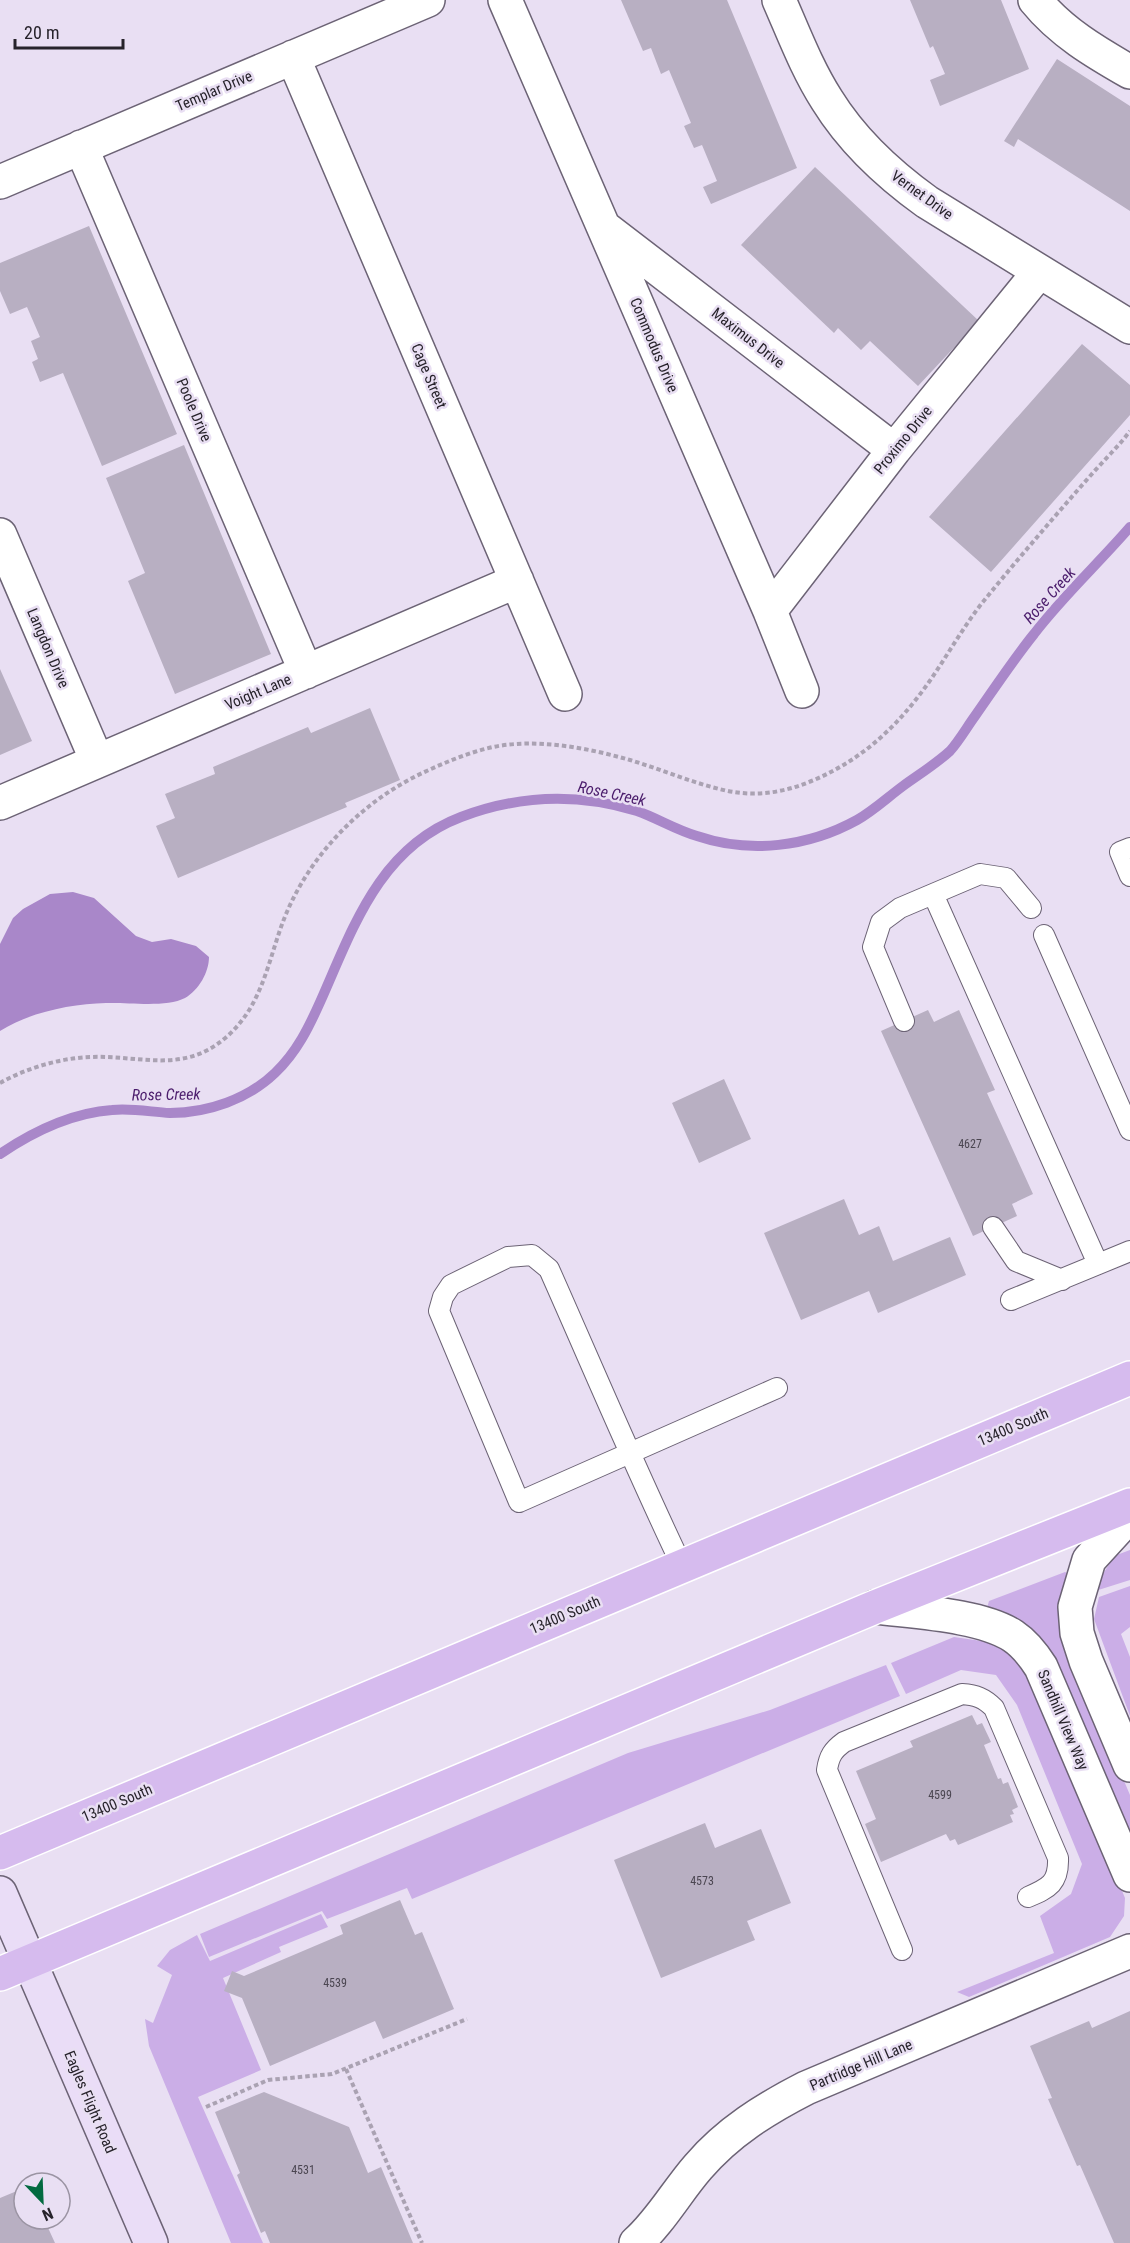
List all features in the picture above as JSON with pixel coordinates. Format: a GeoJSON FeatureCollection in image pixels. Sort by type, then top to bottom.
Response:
{"type":"FeatureCollection","features":[{"type":"Feature","properties":{"kind":"main road","name":"13400 South"},"geometry":{"type":"LineString","coordinates":[[0,1853],[1130,1378]]}},
{"type":"Feature","properties":{"kind":"main road"},"geometry":{"type":"LineString","coordinates":[[15,1968],[875,1606],[1130,1505]]}},
{"type":"Feature","properties":{"kind":"main road","name":"Eagles Flight Road"},"geometry":{"type":"LineString","coordinates":[[0,1893],[15,1968],[151,2243]]}},
{"type":"Feature","properties":{"kind":"street","name":"Templar Drive"},"geometry":{"type":"LineString","coordinates":[[0,182],[428,0]]}},
{"type":"Feature","properties":{"kind":"street","name":"Commodus Drive"},"geometry":{"type":"LineString","coordinates":[[505,0],[770,611],[802,691]]}},
{"type":"Feature","properties":{"kind":"street","name":"Vernet Drive"},"geometry":{"type":"LineString","coordinates":[[779,0],[806,62],[827,101],[854,137],[876,160],[901,183],[927,202],[1130,327]]}},
{"type":"Feature","properties":{"kind":"street"},"geometry":{"type":"LineString","coordinates":[[1035,0],[1062,28],[1081,43],[1130,72]]}},
{"type":"Feature","properties":{"kind":"street","name":"Cage Street"},"geometry":{"type":"LineString","coordinates":[[293,57],[565,694]]}},
{"type":"Feature","properties":{"kind":"street","name":"Poole Drive"},"geometry":{"type":"LineString","coordinates":[[81,147],[306,672]]}},
{"type":"Feature","properties":{"kind":"street","name":"Maximus Drive"},"geometry":{"type":"LineString","coordinates":[[603,227],[894,450]]}},
{"type":"Feature","properties":{"kind":"street","name":"Proximo Drive"},"geometry":{"type":"LineString","coordinates":[[770,611],[894,450],[1039,272]]}},
{"type":"Feature","properties":{"kind":"street","name":"Langdon Drive"},"geometry":{"type":"LineString","coordinates":[[0,535],[97,761]]}},
{"type":"Feature","properties":{"kind":"street","name":"Voight Lane"},"geometry":{"type":"LineString","coordinates":[[0,803],[517,581]]}},
{"type":"Feature","properties":{"kind":"street"},"geometry":{"type":"LineString","coordinates":[[1130,1515],[1089,1560],[1075,1607],[1077,1633],[1086,1661],[1130,1765]]}},
{"type":"Feature","properties":{"kind":"street","name":"Sandhill View Way"},"geometry":{"type":"LineString","coordinates":[[875,1606],[979,1622],[1013,1636],[1031,1652],[1041,1667],[1130,1875]]}},
{"type":"Feature","properties":{"kind":"street","name":"Partridge Hill Lane"},"geometry":{"type":"LineString","coordinates":[[636,2243],[718,2146],[740,2127],[772,2105],[806,2088],[1130,1951]]}},
{"type":"Feature","properties":{"kind":"lane"},"geometry":{"type":"LineString","coordinates":[[1130,848],[1120,852],[1130,876]]}},
{"type":"Feature","properties":{"kind":"lane"},"geometry":{"type":"LineString","coordinates":[[904,1020],[873,947],[881,922],[900,908],[980,874],[1006,878],[1031,908]]}},
{"type":"Feature","properties":{"kind":"lane"},"geometry":{"type":"LineString","coordinates":[[933,894],[1098,1264]]}},
{"type":"Feature","properties":{"kind":"lane"},"geometry":{"type":"LineString","coordinates":[[1044,935],[1130,1130]]}},
{"type":"Feature","properties":{"kind":"lane"},"geometry":{"type":"LineString","coordinates":[[993,1227],[1016,1261],[1062,1280]]}},
{"type":"Feature","properties":{"kind":"lane"},"geometry":{"type":"LineString","coordinates":[[1011,1300],[1130,1251]]}},
{"type":"Feature","properties":{"kind":"lane"},"geometry":{"type":"LineString","coordinates":[[682,1566],[631,1454],[549,1269],[532,1255],[508,1257],[451,1285],[443,1297],[439,1311],[519,1502],[631,1454],[777,1388]]}},
{"type":"Feature","properties":{"kind":"lane"},"geometry":{"type":"LineString","coordinates":[[902,1950],[827,1770],[829,1758],[834,1749],[855,1738],[962,1694],[975,1695],[986,1700],[994,1708],[1058,1858],[1055,1879],[1049,1887],[1028,1898]]}},
{"type":"Feature","properties":{"kind":"path"},"geometry":{"type":"LineString","coordinates":[[0,1083],[34,1068],[59,1061],[88,1057],[178,1061],[207,1051],[222,1041],[250,1010],[261,990],[280,927],[291,902],[304,877],[327,847],[376,801],[425,772],[460,757],[496,747],[532,744],[568,746],[631,760],[710,787],[751,794],[789,789],[838,770],[864,753],[888,733],[910,708],[930,681],[955,639],[982,604],[1130,431]]}},
{"type":"Feature","properties":{"kind":"path"},"geometry":{"type":"LineString","coordinates":[[206,2107],[268,2080],[333,2074],[466,2019]]}},
{"type":"Feature","properties":{"kind":"path"},"geometry":{"type":"LineString","coordinates":[[346,2068],[422,2243]]}},
{"type":"Feature","properties":{"kind":"shaded area"},"geometry":{"type":"Polygon","coordinates":[[[73,892],[94,898],[136,936],[152,942],[171,939],[196,946],[209,957],[202,980],[190,995],[177,1001],[157,1004],[115,1003],[65,1007],[37,1014],[0,1031],[0,944],[13,918],[23,909],[50,894],[73,892]]]}},
{"type":"Feature","properties":{"kind":"shaded area"},"geometry":{"type":"Polygon","coordinates":[[[1130,1550],[1130,1580],[1092,1592],[1114,1556],[1130,1550]]]}},
{"type":"Feature","properties":{"kind":"shaded area"},"geometry":{"type":"Polygon","coordinates":[[[1065,1572],[1072,1576],[1074,1663],[1130,1795],[1130,1849],[987,1608],[989,1601],[1065,1572]]]}},
{"type":"Feature","properties":{"kind":"shaded area"},"geometry":{"type":"Polygon","coordinates":[[[1130,1586],[1130,1627],[1121,1634],[1130,1657],[1130,1716],[1094,1619],[1099,1597],[1130,1586]]]}},
{"type":"Feature","properties":{"kind":"shaded area"},"geometry":{"type":"Polygon","coordinates":[[[954,1637],[1002,1644],[1031,1671],[1125,1898],[1124,1916],[1110,1937],[969,1997],[957,1992],[1054,1953],[1040,1916],[1071,1894],[1082,1864],[1017,1705],[996,1675],[961,1670],[906,1694],[891,1663],[954,1637]]]}},
{"type":"Feature","properties":{"kind":"shaded area"},"geometry":{"type":"Polygon","coordinates":[[[886,1665],[900,1696],[412,1899],[407,1888],[327,1919],[322,1911],[209,1957],[200,1934],[628,1753],[770,1710],[886,1665]]]}},
{"type":"Feature","properties":{"kind":"shaded area"},"geometry":{"type":"Polygon","coordinates":[[[321,1914],[328,1927],[279,1947],[281,1952],[223,1978],[261,2070],[198,2097],[263,2243],[231,2243],[149,2046],[145,2019],[153,2023],[172,1975],[157,1966],[170,1950],[197,1935],[210,1961],[321,1914]]]}},
{"type":"Feature","properties":{"kind":"building"},"geometry":{"type":"Polygon","coordinates":[[[621,0],[727,0],[797,168],[711,204],[703,187],[717,181],[702,145],[694,148],[684,126],[691,123],[669,70],[661,74],[651,48],[643,51],[621,0]]]}},
{"type":"Feature","properties":{"kind":"building"},"geometry":{"type":"Polygon","coordinates":[[[910,0],[1001,0],[1029,69],[940,106],[930,80],[945,74],[933,46],[930,48],[910,0]]]}},
{"type":"Feature","properties":{"kind":"building"},"geometry":{"type":"Polygon","coordinates":[[[1057,59],[1130,106],[1130,211],[1018,139],[1014,147],[1004,141],[1057,59]]]}},
{"type":"Feature","properties":{"kind":"building"},"geometry":{"type":"Polygon","coordinates":[[[815,167],[979,321],[918,386],[870,341],[861,350],[838,328],[834,333],[741,245],[815,167]]]}},
{"type":"Feature","properties":{"kind":"building"},"geometry":{"type":"Polygon","coordinates":[[[89,226],[177,434],[102,466],[63,373],[40,382],[32,362],[38,359],[31,341],[40,337],[27,307],[10,314],[0,291],[0,263],[89,226]]]}},
{"type":"Feature","properties":{"kind":"building"},"geometry":{"type":"Polygon","coordinates":[[[1082,344],[1130,385],[1130,415],[991,572],[929,517],[1082,344]]]}},
{"type":"Feature","properties":{"kind":"building"},"geometry":{"type":"Polygon","coordinates":[[[184,445],[271,654],[175,694],[128,581],[145,573],[106,478],[184,445]]]}},
{"type":"Feature","properties":{"kind":"building"},"geometry":{"type":"Polygon","coordinates":[[[0,669],[32,741],[0,755],[0,669]]]}},
{"type":"Feature","properties":{"kind":"building"},"geometry":{"type":"Polygon","coordinates":[[[370,708],[400,780],[345,803],[347,807],[178,878],[156,826],[175,818],[165,794],[215,774],[213,767],[308,727],[311,733],[370,708]]]}},
{"type":"Feature","properties":{"kind":"building"},"geometry":{"type":"Polygon","coordinates":[[[928,1010],[934,1022],[959,1010],[995,1090],[987,1093],[1033,1194],[1012,1204],[1017,1216],[973,1236],[881,1031],[928,1010]]]}},
{"type":"Feature","properties":{"kind":"building"},"geometry":{"type":"Polygon","coordinates":[[[724,1079],[751,1139],[699,1163],[672,1103],[724,1079]]]}},
{"type":"Feature","properties":{"kind":"building"},"geometry":{"type":"Polygon","coordinates":[[[844,1199],[859,1235],[879,1226],[893,1261],[950,1237],[966,1275],[878,1313],[869,1291],[801,1320],[764,1233],[844,1199]]]}},
{"type":"Feature","properties":{"kind":"building"},"geometry":{"type":"Polygon","coordinates":[[[972,1715],[977,1725],[982,1723],[991,1742],[984,1745],[998,1779],[1001,1778],[1003,1784],[1008,1782],[1018,1807],[1012,1810],[1014,1814],[1010,1815],[1013,1822],[958,1845],[955,1839],[950,1841],[946,1834],[881,1862],[865,1824],[876,1819],[856,1771],[913,1747],[910,1741],[972,1715]]]}},
{"type":"Feature","properties":{"kind":"building"},"geometry":{"type":"Polygon","coordinates":[[[705,1823],[715,1848],[761,1829],[791,1903],[747,1921],[755,1940],[661,1978],[614,1860],[705,1823]]]}},
{"type":"Feature","properties":{"kind":"building"},"geometry":{"type":"Polygon","coordinates":[[[400,1900],[415,1935],[422,1932],[454,2009],[383,2039],[375,2021],[270,2066],[242,1998],[224,1991],[232,1971],[244,1976],[343,1934],[340,1925],[400,1900]]]}},
{"type":"Feature","properties":{"kind":"building"},"geometry":{"type":"Polygon","coordinates":[[[1130,2011],[1130,2243],[1114,2243],[1048,2099],[1052,2098],[1030,2046],[1089,2021],[1092,2028],[1130,2011]]]}},
{"type":"Feature","properties":{"kind":"building"},"geometry":{"type":"Polygon","coordinates":[[[264,2092],[349,2127],[368,2173],[381,2167],[413,2243],[270,2243],[265,2231],[261,2233],[237,2175],[240,2173],[215,2112],[264,2092]]]}},
{"type":"Feature","properties":{"kind":"building"},"geometry":{"type":"Polygon","coordinates":[[[12,2193],[12,2231],[50,2231],[55,2243],[0,2243],[0,2198],[12,2193]]]}},
{"type":"Feature","properties":{"kind":"waterway","name":"Rose Creek"},"geometry":{"type":"LineString","coordinates":[[0,1154],[53,1124],[82,1115],[119,1110],[170,1113],[199,1110],[227,1103],[264,1082],[283,1065],[302,1039],[358,919],[372,893],[389,870],[409,849],[433,831],[461,817],[505,804],[527,801],[549,799],[593,801],[637,811],[717,842],[758,846],[799,842],[857,820],[950,751],[1045,620],[1130,527]]}}]}
